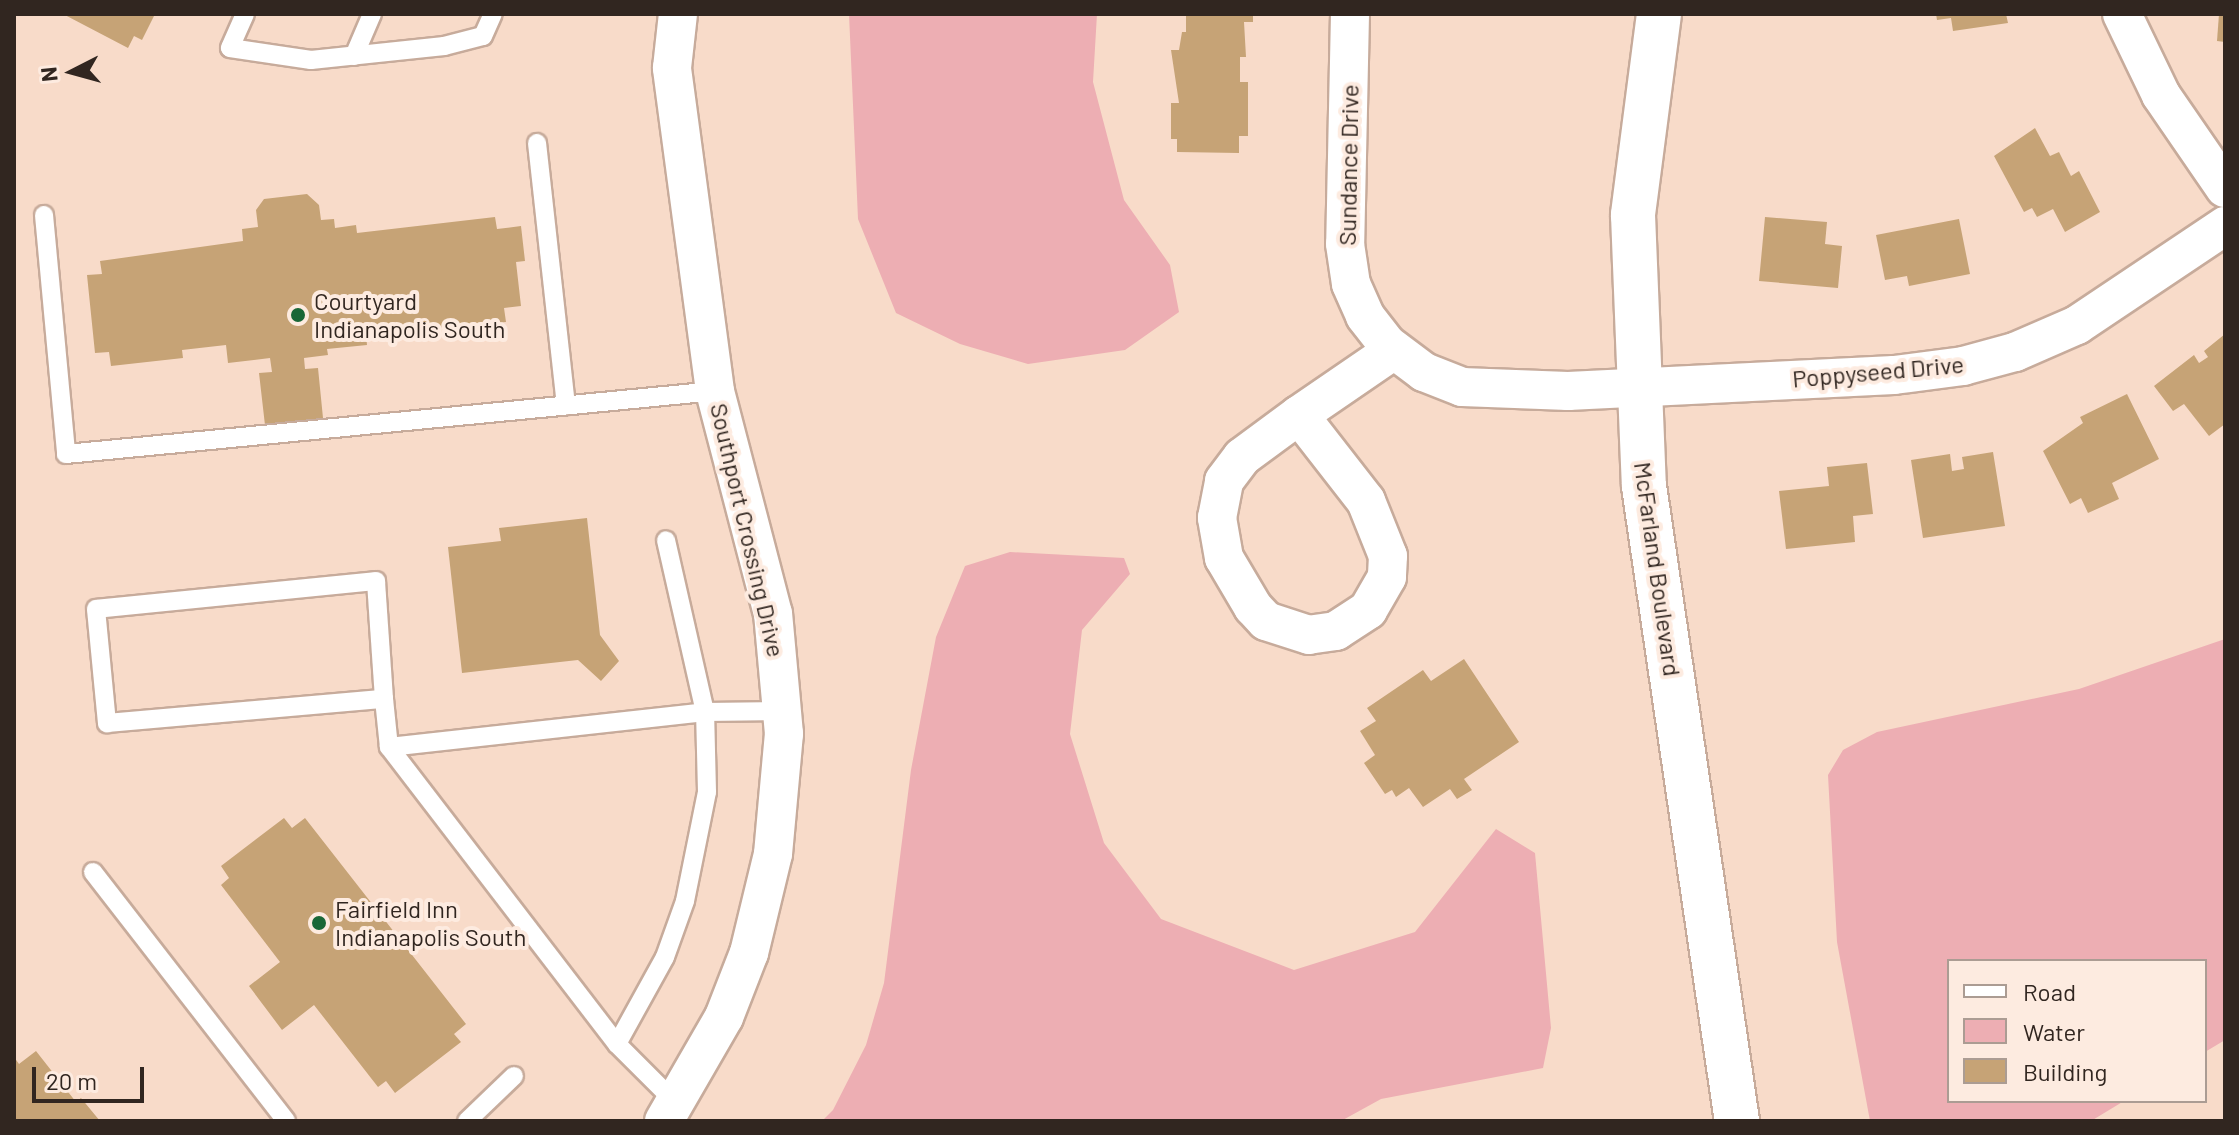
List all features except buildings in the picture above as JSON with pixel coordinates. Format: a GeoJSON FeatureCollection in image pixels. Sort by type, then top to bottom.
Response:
{"type":"FeatureCollection","features":[{"type":"Feature","properties":{"kind":"street","name":"Southport Crossing Drive"},"geometry":{"type":"LineString","coordinates":[[670,1112],[724,1017],[749,953],[773,854],[783,711],[773,614],[715,391],[672,68],[678,14]]}},
{"type":"Feature","properties":{"kind":"street","name":"Sundance Drive"},"geometry":{"type":"LineString","coordinates":[[1350,14],[1346,264],[1365,316],[1394,350],[1424,372],[1481,391],[1638,387]]}},
{"type":"Feature","properties":{"kind":"street","name":"McFarland Boulevard"},"geometry":{"type":"LineString","coordinates":[[1659,14],[1633,215],[1644,486],[1737,1121]]}},
{"type":"Feature","properties":{"kind":"street"},"geometry":{"type":"LineString","coordinates":[[2122,14],[2161,95],[2225,188]]}},
{"type":"Feature","properties":{"kind":"street","name":"Poppyseed Drive"},"geometry":{"type":"LineString","coordinates":[[1638,387],[1894,375],[1999,357],[2109,308],[2225,226]]}},
{"type":"Feature","properties":{"kind":"street"},"geometry":{"type":"LineString","coordinates":[[1299,415],[1366,501],[1388,556],[1387,577],[1368,610],[1336,631],[1309,635],[1266,621],[1253,607],[1224,558],[1217,518],[1224,481],[1242,457],[1299,415],[1394,350]]}},
{"type":"Feature","properties":{"kind":"lane"},"geometry":{"type":"LineString","coordinates":[[245,14],[230,48],[311,60],[444,46],[483,36],[493,14]]}},
{"type":"Feature","properties":{"kind":"lane"},"geometry":{"type":"LineString","coordinates":[[354,56],[372,14]]}},
{"type":"Feature","properties":{"kind":"lane"},"geometry":{"type":"LineString","coordinates":[[537,143],[566,405]]}},
{"type":"Feature","properties":{"kind":"lane"},"geometry":{"type":"LineString","coordinates":[[44,215],[66,454],[715,391]]}},
{"type":"Feature","properties":{"kind":"lane"},"geometry":{"type":"LineString","coordinates":[[617,1044],[665,957],[685,901],[707,792],[705,712],[666,540]]}},
{"type":"Feature","properties":{"kind":"lane"},"geometry":{"type":"LineString","coordinates":[[384,699],[107,723],[96,609],[376,581],[389,747],[670,1112]]}},
{"type":"Feature","properties":{"kind":"lane"},"geometry":{"type":"LineString","coordinates":[[389,747],[705,712],[783,711]]}},
{"type":"Feature","properties":{"kind":"lane"},"geometry":{"type":"LineString","coordinates":[[93,872],[286,1121]]}},
{"type":"Feature","properties":{"kind":"lane"},"geometry":{"type":"LineString","coordinates":[[467,1121],[514,1076]]}},
{"type":"Feature","properties":{"kind":"water"},"geometry":{"type":"Polygon","coordinates":[[[849,14],[1097,14],[1093,82],[1124,200],[1170,265],[1179,312],[1125,350],[1028,364],[960,344],[896,313],[858,219],[849,14]]]}},
{"type":"Feature","properties":{"kind":"water"},"geometry":{"type":"Polygon","coordinates":[[[1010,552],[1124,558],[1130,574],[1082,630],[1070,734],[1104,843],[1161,919],[1294,970],[1415,932],[1496,829],[1535,853],[1551,1028],[1543,1068],[1381,1099],[1341,1121],[822,1121],[833,1110],[866,1045],[884,983],[911,770],[936,637],[965,566],[1010,552]]]}},
{"type":"Feature","properties":{"kind":"water"},"geometry":{"type":"Polygon","coordinates":[[[2225,639],[2225,1040],[2207,1051],[2207,959],[1947,959],[1947,1103],[2121,1103],[2091,1121],[1870,1121],[1837,942],[1828,775],[1843,750],[1877,732],[2079,689],[2225,639]]]}},
{"type":"Feature","properties":{"kind":"place","name":"Courtyard Indianapolis South"},"geometry":{"type":"Point","coordinates":[298,315]}},
{"type":"Feature","properties":{"kind":"place","name":"Fairfield Inn Indianapolis South"},"geometry":{"type":"Point","coordinates":[319,923]}}]}
